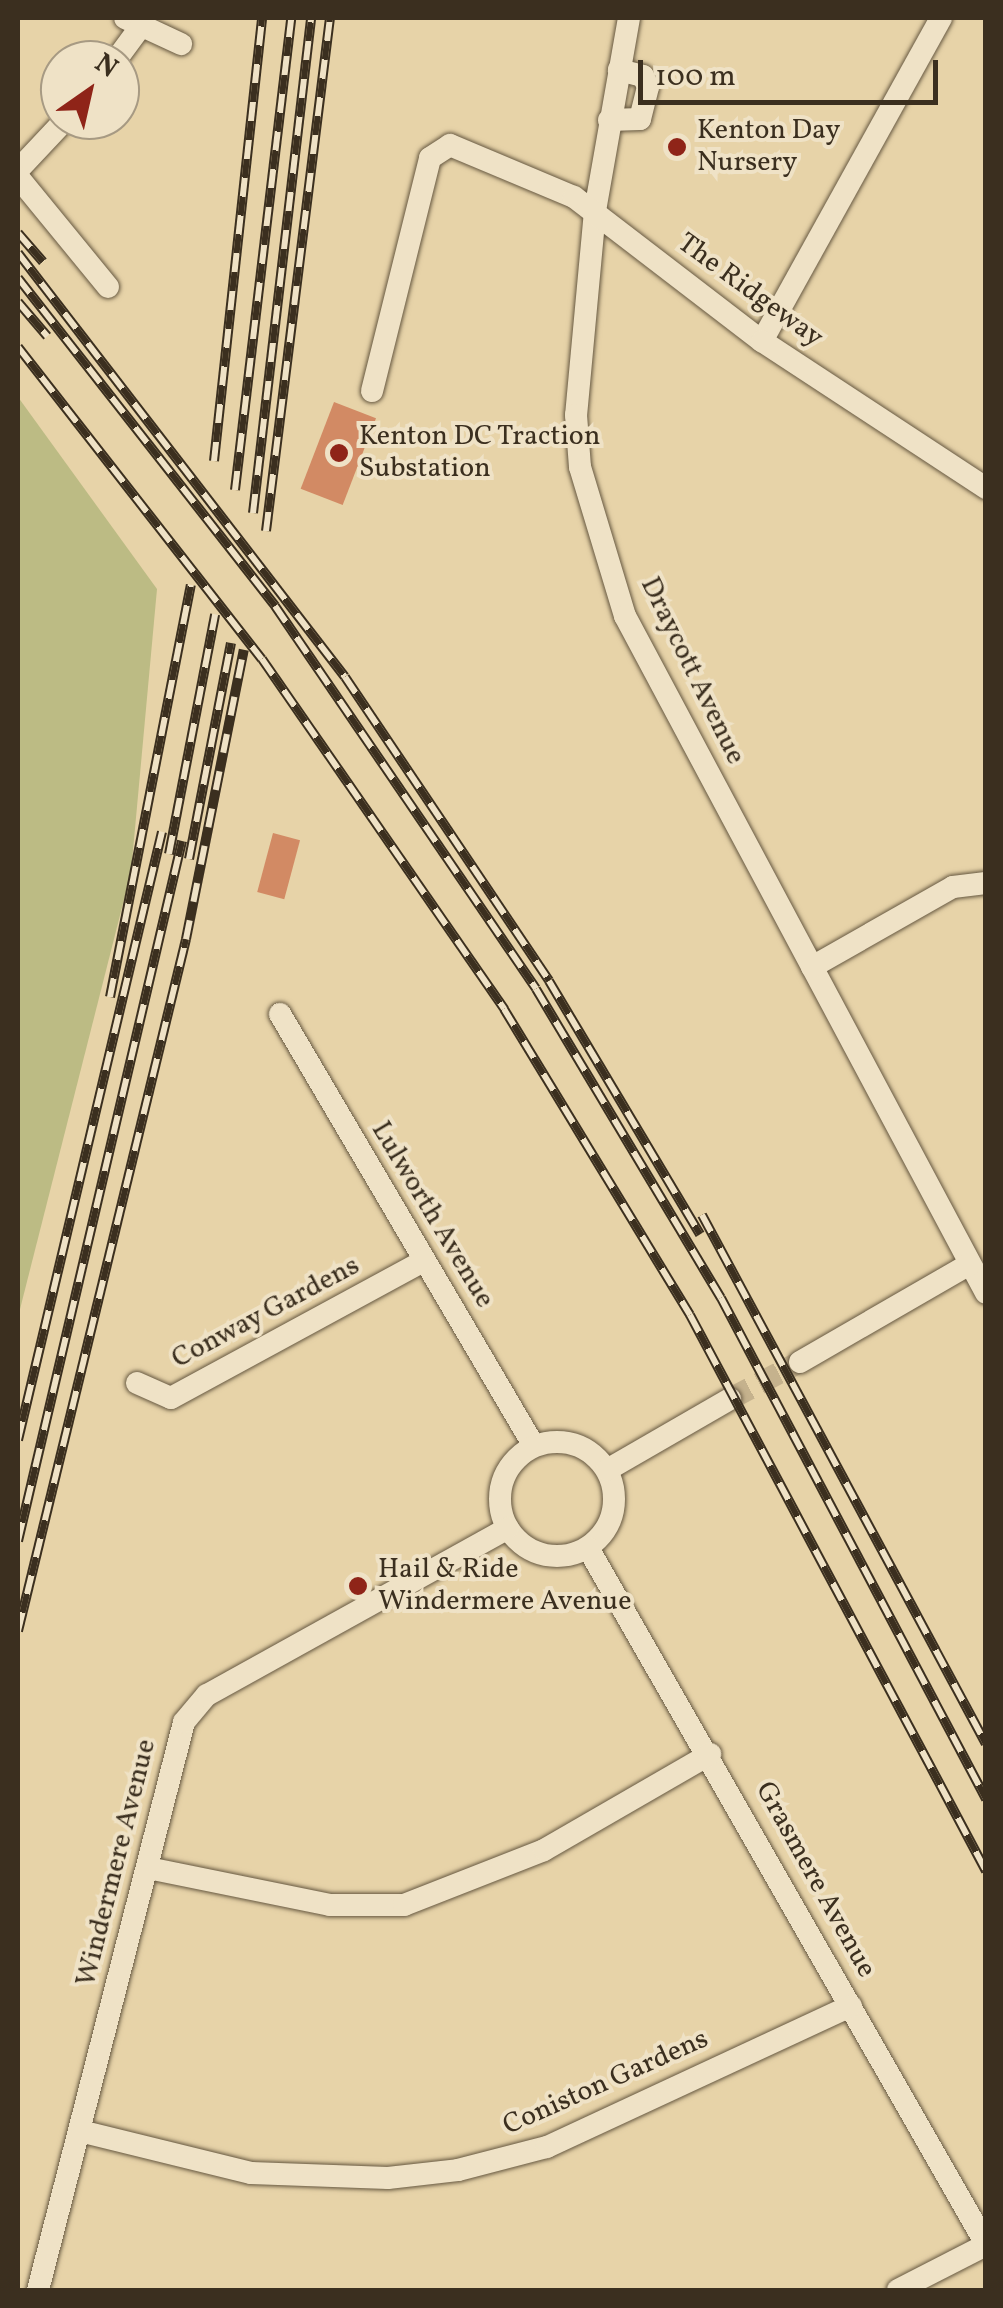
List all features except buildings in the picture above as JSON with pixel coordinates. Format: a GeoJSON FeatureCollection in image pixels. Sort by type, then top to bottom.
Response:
{"type":"FeatureCollection","features":[{"type":"Feature","properties":{"kind":"street","name":"Draycott Avenue"},"geometry":{"type":"LineString","coordinates":[[629,18],[595,211],[576,414],[580,467],[625,616],[986,1293]]}},
{"type":"Feature","properties":{"kind":"street"},"geometry":{"type":"LineString","coordinates":[[762,340],[941,18]]}},
{"type":"Feature","properties":{"kind":"street"},"geometry":{"type":"LineString","coordinates":[[133,22],[181,44]]}},
{"type":"Feature","properties":{"kind":"street"},"geometry":{"type":"LineString","coordinates":[[47,140],[18,173],[108,286]]}},
{"type":"Feature","properties":{"kind":"street","name":"The Ridgeway"},"geometry":{"type":"LineString","coordinates":[[372,390],[430,158],[450,145],[475,151],[595,211],[762,340],[986,488]]}},
{"type":"Feature","properties":{"kind":"street"},"geometry":{"type":"LineString","coordinates":[[812,967],[953,887],[986,883]]}},
{"type":"Feature","properties":{"kind":"street","name":"Lulworth Avenue"},"geometry":{"type":"LineString","coordinates":[[280,1014],[534,1446]]}},
{"type":"Feature","properties":{"kind":"street","name":"Conway Gardens"},"geometry":{"type":"LineString","coordinates":[[136,1383],[171,1398],[423,1261]]}},
{"type":"Feature","properties":{"kind":"street"},"geometry":{"type":"LineString","coordinates":[[800,1362],[970,1264]]}},
{"type":"Feature","properties":{"kind":"street"},"geometry":{"type":"LineString","coordinates":[[607,1470],[730,1399]]}},
{"type":"Feature","properties":{"kind":"street"},"geometry":{"type":"LineString","coordinates":[[570,1443],[607,1470],[614,1508],[588,1548],[550,1556],[508,1528],[501,1489],[534,1446],[570,1443]]}},
{"type":"Feature","properties":{"kind":"street","name":"Windermere Avenue"},"geometry":{"type":"LineString","coordinates":[[38,2290],[184,1722],[207,1695],[508,1528]]}},
{"type":"Feature","properties":{"kind":"street","name":"Grasmere Avenue"},"geometry":{"type":"LineString","coordinates":[[588,1548],[710,1754],[986,2245]]}},
{"type":"Feature","properties":{"kind":"street"},"geometry":{"type":"LineString","coordinates":[[148,1868],[310,1902],[404,1905],[544,1850],[710,1754]]}},
{"type":"Feature","properties":{"kind":"street","name":"Coniston Gardens"},"geometry":{"type":"LineString","coordinates":[[80,2130],[251,2173],[388,2178],[458,2170],[547,2147],[851,2006]]}},
{"type":"Feature","properties":{"kind":"street"},"geometry":{"type":"LineString","coordinates":[[898,2290],[986,2245]]}},
{"type":"Feature","properties":{"kind":"shaded area"},"geometry":{"type":"Polygon","coordinates":[[[18,397],[157,589],[131,872],[18,1317],[18,397]]]}},
{"type":"Feature","properties":{"kind":"tunnel"},"geometry":{"type":"LineString","coordinates":[[730,1399],[800,1362]]}},
{"type":"Feature","properties":{"kind":"railway"},"geometry":{"type":"LineString","coordinates":[[214,461],[262,18]]}},
{"type":"Feature","properties":{"kind":"railway"},"geometry":{"type":"LineString","coordinates":[[235,490],[291,18]]}},
{"type":"Feature","properties":{"kind":"railway"},"geometry":{"type":"LineString","coordinates":[[253,513],[311,18]]}},
{"type":"Feature","properties":{"kind":"railway"},"geometry":{"type":"LineString","coordinates":[[266,531],[330,18]]}},
{"type":"Feature","properties":{"kind":"railway"},"geometry":{"type":"LineString","coordinates":[[18,233],[43,262]]}},
{"type":"Feature","properties":{"kind":"railway"},"geometry":{"type":"LineString","coordinates":[[18,253],[345,677],[549,981],[700,1234]]}},
{"type":"Feature","properties":{"kind":"railway"},"geometry":{"type":"LineString","coordinates":[[18,278],[275,606],[536,989],[721,1298],[986,1799]]}},
{"type":"Feature","properties":{"kind":"railway"},"geometry":{"type":"LineString","coordinates":[[18,302],[47,336]]}},
{"type":"Feature","properties":{"kind":"railway"},"geometry":{"type":"LineString","coordinates":[[18,347],[262,659],[504,1009],[690,1315],[986,1871]]}},
{"type":"Feature","properties":{"kind":"railway"},"geometry":{"type":"LineString","coordinates":[[110,997],[191,585]]}},
{"type":"Feature","properties":{"kind":"railway"},"geometry":{"type":"LineString","coordinates":[[169,854],[215,614]]}},
{"type":"Feature","properties":{"kind":"railway"},"geometry":{"type":"LineString","coordinates":[[189,859],[231,643]]}},
{"type":"Feature","properties":{"kind":"railway"},"geometry":{"type":"LineString","coordinates":[[18,1631],[186,939],[244,650]]}},
{"type":"Feature","properties":{"kind":"railway"},"geometry":{"type":"LineString","coordinates":[[18,1440],[162,832]]}},
{"type":"Feature","properties":{"kind":"railway"},"geometry":{"type":"LineString","coordinates":[[18,1541],[182,841]]}},
{"type":"Feature","properties":{"kind":"railway"},"geometry":{"type":"LineString","coordinates":[[702,1215],[986,1744]]}},
{"type":"Feature","properties":{"kind":"place","name":"Kenton Day Nursery"},"geometry":{"type":"Point","coordinates":[677,147]}},
{"type":"Feature","properties":{"kind":"place","name":"Kenton DC Traction Substation"},"geometry":{"type":"Point","coordinates":[339,453]}},
{"type":"Feature","properties":{"kind":"place","name":"Hail & Ride Windermere Avenue"},"geometry":{"type":"Point","coordinates":[358,1586]}}]}
